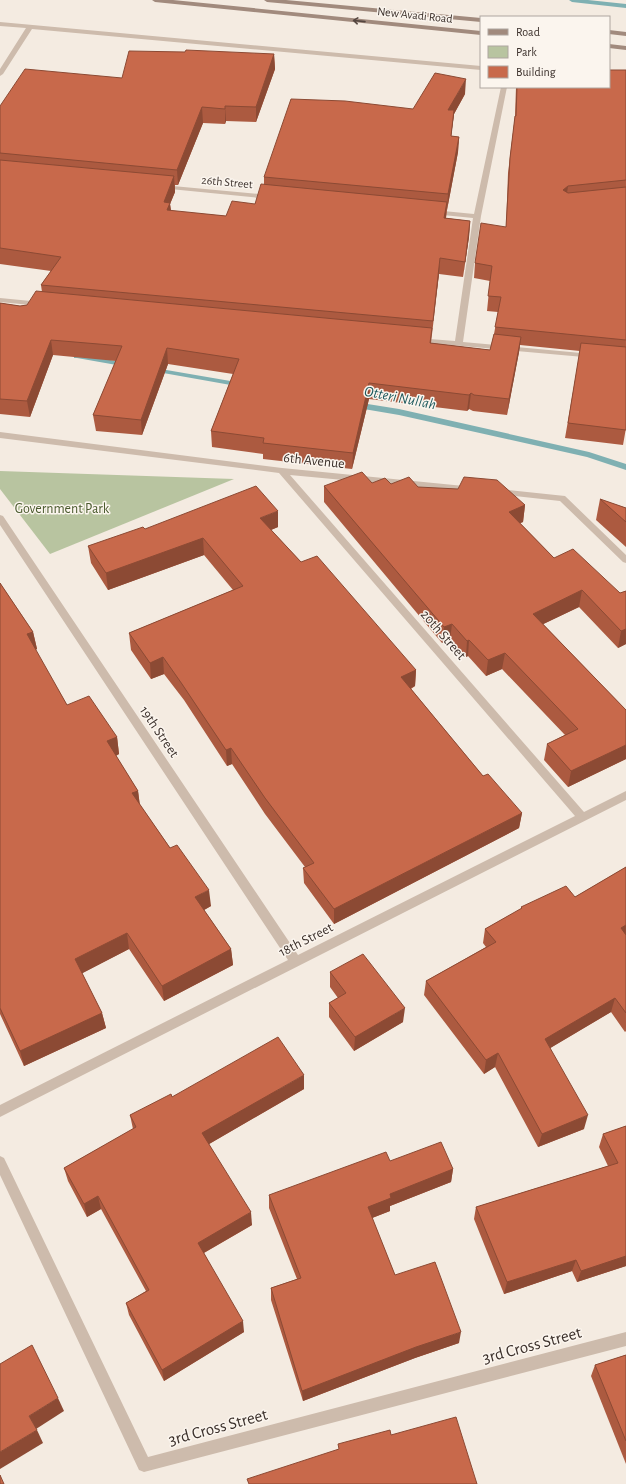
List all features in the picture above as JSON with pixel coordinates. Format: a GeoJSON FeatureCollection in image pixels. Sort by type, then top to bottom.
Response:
{"type":"FeatureCollection","features":[{"type":"Feature","properties":{"kind":"main road","name":"New Avadi Road"},"geometry":{"type":"LineString","coordinates":[[155,0],[480,33]]}},
{"type":"Feature","properties":{"kind":"main road","name":"New Avadi Road"},"geometry":{"type":"LineString","coordinates":[[267,0],[480,20]]}},
{"type":"Feature","properties":{"kind":"main road"},"geometry":{"type":"LineString","coordinates":[[610,32],[626,34]]}},
{"type":"Feature","properties":{"kind":"main road"},"geometry":{"type":"LineString","coordinates":[[610,46],[626,48]]}},
{"type":"Feature","properties":{"kind":"street"},"geometry":{"type":"LineString","coordinates":[[0,24],[480,68]]}},
{"type":"Feature","properties":{"kind":"street"},"geometry":{"type":"LineString","coordinates":[[0,74],[30,27]]}},
{"type":"Feature","properties":{"kind":"street"},"geometry":{"type":"LineString","coordinates":[[459,344],[477,216],[504,88]]}},
{"type":"Feature","properties":{"kind":"street","name":"26th Street"},"geometry":{"type":"LineString","coordinates":[[151,186],[278,198]]}},
{"type":"Feature","properties":{"kind":"street"},"geometry":{"type":"LineString","coordinates":[[429,212],[477,216]]}},
{"type":"Feature","properties":{"kind":"street"},"geometry":{"type":"LineString","coordinates":[[0,300],[48,304]]}},
{"type":"Feature","properties":{"kind":"street"},"geometry":{"type":"LineString","coordinates":[[412,339],[603,358]]}},
{"type":"Feature","properties":{"kind":"street","name":"6th Avenue"},"geometry":{"type":"LineString","coordinates":[[0,435],[282,471],[476,490]]}},
{"type":"Feature","properties":{"kind":"street","name":"20th Street"},"geometry":{"type":"LineString","coordinates":[[282,471],[582,817]]}},
{"type":"Feature","properties":{"kind":"street"},"geometry":{"type":"LineString","coordinates":[[492,491],[562,498],[626,560]]}},
{"type":"Feature","properties":{"kind":"street","name":"19th Street"},"geometry":{"type":"LineString","coordinates":[[0,518],[296,962]]}},
{"type":"Feature","properties":{"kind":"street","name":"18th Street"},"geometry":{"type":"LineString","coordinates":[[0,1111],[626,795]]}},
{"type":"Feature","properties":{"kind":"street","name":"3rd Cross Street"},"geometry":{"type":"LineString","coordinates":[[0,1162],[144,1465],[626,1339]]}},
{"type":"Feature","properties":{"kind":"green space","name":"Government Park"},"geometry":{"type":"Polygon","coordinates":[[[0,471],[234,479],[50,554],[0,489],[0,471]]]}},
{"type":"Feature","properties":{"kind":"building"},"geometry":{"type":"Polygon","coordinates":[[[186,50],[274,54],[256,107],[225,106],[225,109],[202,107],[177,170],[0,153],[0,106],[25,69],[122,78],[129,51],[185,52],[186,50]]]}},
{"type":"Feature","properties":{"kind":"building"},"geometry":{"type":"Polygon","coordinates":[[[610,70],[626,70],[626,180],[568,186],[563,190],[568,193],[626,187],[626,340],[495,327],[501,297],[488,296],[492,266],[475,263],[481,223],[506,227],[510,158],[516,116],[517,88],[610,88],[610,70]]]}},
{"type":"Feature","properties":{"kind":"building"},"geometry":{"type":"Polygon","coordinates":[[[435,73],[466,79],[448,110],[454,110],[451,136],[459,137],[448,194],[264,177],[291,99],[345,101],[413,109],[435,73]]]}},
{"type":"Feature","properties":{"kind":"building"},"geometry":{"type":"Polygon","coordinates":[[[0,160],[174,176],[164,202],[170,203],[167,210],[226,216],[232,201],[255,204],[261,184],[447,202],[444,218],[470,221],[465,262],[440,258],[433,321],[41,285],[61,257],[0,248],[0,160]]]}},
{"type":"Feature","properties":{"kind":"building"},"geometry":{"type":"Polygon","coordinates":[[[36,291],[432,328],[430,343],[490,350],[494,334],[521,337],[509,399],[474,395],[471,393],[469,395],[369,383],[353,453],[263,443],[264,438],[211,431],[239,359],[167,348],[141,420],[93,415],[122,346],[51,340],[27,401],[0,399],[0,303],[20,306],[27,305],[36,291]]]}},
{"type":"Feature","properties":{"kind":"building"},"geometry":{"type":"Polygon","coordinates":[[[581,343],[626,347],[626,430],[568,423],[581,343]]]}},
{"type":"Feature","properties":{"kind":"building"},"geometry":{"type":"Polygon","coordinates":[[[362,472],[372,483],[385,478],[391,484],[409,477],[418,487],[458,489],[464,477],[497,480],[525,505],[509,512],[554,558],[573,549],[620,593],[626,591],[626,629],[621,631],[582,590],[533,614],[626,710],[626,745],[571,771],[547,744],[578,729],[505,653],[488,660],[469,640],[467,641],[452,624],[444,627],[324,486],[362,472]]]}},
{"type":"Feature","properties":{"kind":"building"},"geometry":{"type":"Polygon","coordinates":[[[256,486],[278,511],[260,518],[301,562],[317,556],[416,670],[401,677],[483,776],[488,774],[522,813],[334,909],[303,868],[314,863],[265,798],[231,748],[226,750],[163,657],[150,663],[129,633],[243,586],[203,538],[106,573],[88,546],[143,527],[145,529],[256,486]]]}},
{"type":"Feature","properties":{"kind":"building"},"geometry":{"type":"Polygon","coordinates":[[[600,499],[626,508],[626,522],[600,499]]]}},
{"type":"Feature","properties":{"kind":"building"},"geometry":{"type":"Polygon","coordinates":[[[0,583],[33,632],[27,634],[67,705],[89,696],[117,737],[107,741],[138,791],[132,793],[170,848],[177,845],[209,890],[195,897],[231,949],[162,986],[127,933],[75,959],[102,1013],[20,1051],[0,1008],[0,583]]]}},
{"type":"Feature","properties":{"kind":"building"},"geometry":{"type":"Polygon","coordinates":[[[626,867],[626,925],[621,928],[626,935],[626,1013],[615,998],[545,1039],[588,1115],[542,1134],[498,1053],[486,1060],[426,981],[496,942],[485,929],[522,908],[521,907],[566,886],[575,897],[626,867]]]}},
{"type":"Feature","properties":{"kind":"building"},"geometry":{"type":"Polygon","coordinates":[[[363,954],[405,1008],[355,1037],[329,1003],[346,993],[330,972],[363,954]]]}},
{"type":"Feature","properties":{"kind":"building"},"geometry":{"type":"Polygon","coordinates":[[[278,1037],[304,1075],[202,1133],[251,1212],[198,1243],[243,1321],[162,1370],[126,1303],[149,1290],[98,1196],[84,1204],[64,1168],[136,1127],[130,1115],[171,1094],[172,1097],[278,1037]]]}},
{"type":"Feature","properties":{"kind":"building"},"geometry":{"type":"Polygon","coordinates":[[[626,1126],[626,1256],[581,1271],[576,1260],[507,1282],[476,1207],[618,1163],[603,1134],[626,1126]]]}},
{"type":"Feature","properties":{"kind":"building"},"geometry":{"type":"Polygon","coordinates":[[[441,1142],[453,1169],[390,1194],[391,1198],[368,1207],[395,1275],[435,1262],[461,1332],[416,1347],[302,1391],[271,1288],[301,1278],[269,1195],[386,1152],[390,1161],[441,1142]]]}},
{"type":"Feature","properties":{"kind":"building"},"geometry":{"type":"Polygon","coordinates":[[[32,1345],[58,1398],[29,1416],[37,1430],[0,1452],[0,1364],[32,1345]]]}},
{"type":"Feature","properties":{"kind":"building"},"geometry":{"type":"Polygon","coordinates":[[[626,1355],[626,1441],[595,1365],[626,1355]]]}},
{"type":"Feature","properties":{"kind":"building"},"geometry":{"type":"Polygon","coordinates":[[[456,1417],[477,1484],[249,1484],[247,1479],[339,1449],[338,1444],[390,1430],[391,1435],[456,1417]]]}},
{"type":"Feature","properties":{"kind":"building"},"geometry":{"type":"Polygon","coordinates":[[[0,1475],[4,1484],[0,1484],[0,1475]]]}},
{"type":"Feature","properties":{"kind":"waterway"},"geometry":{"type":"LineString","coordinates":[[572,0],[626,6]]}},
{"type":"Feature","properties":{"kind":"waterway","name":"Otteri Nullah"},"geometry":{"type":"LineString","coordinates":[[77,356],[128,365]]}},
{"type":"Feature","properties":{"kind":"waterway","name":"Otteri Nullah"},"geometry":{"type":"LineString","coordinates":[[152,369],[242,385]]}},
{"type":"Feature","properties":{"kind":"waterway","name":"Otteri Nullah"},"geometry":{"type":"LineString","coordinates":[[355,405],[399,412],[589,455],[626,467]]}}]}
